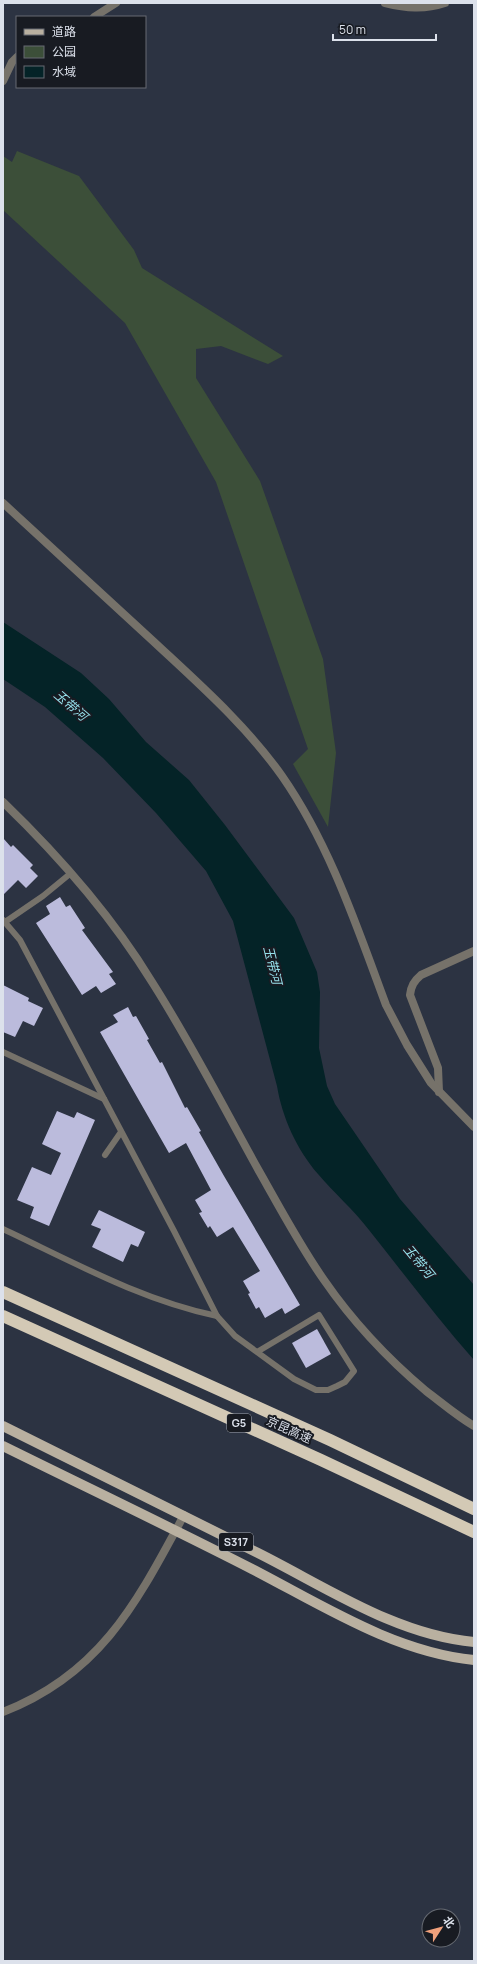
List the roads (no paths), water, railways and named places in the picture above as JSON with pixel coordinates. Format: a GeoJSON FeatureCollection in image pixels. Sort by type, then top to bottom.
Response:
{"type":"FeatureCollection","features":[{"type":"Feature","properties":{"kind":"highway","name":"京昆高速"},"geometry":{"type":"LineString","coordinates":[[3,1292],[330,1440],[474,1508]]}},
{"type":"Feature","properties":{"kind":"highway","name":"京昆高速"},"geometry":{"type":"LineString","coordinates":[[3,1316],[321,1460],[474,1532]]}},
{"type":"Feature","properties":{"kind":"main road","name":"S317"},"geometry":{"type":"LineString","coordinates":[[3,1426],[390,1620],[447,1638],[474,1642]]}},
{"type":"Feature","properties":{"kind":"main road","name":"S317"},"geometry":{"type":"LineString","coordinates":[[3,1446],[175,1531],[344,1618],[384,1636],[443,1656],[474,1660]]}},
{"type":"Feature","properties":{"kind":"street"},"geometry":{"type":"LineString","coordinates":[[96,16],[116,3]]}},
{"type":"Feature","properties":{"kind":"street"},"geometry":{"type":"LineString","coordinates":[[385,3],[415,8],[445,3]]}},
{"type":"Feature","properties":{"kind":"street"},"geometry":{"type":"LineString","coordinates":[[3,80],[12,62],[16,58]]}},
{"type":"Feature","properties":{"kind":"street"},"geometry":{"type":"LineString","coordinates":[[3,503],[217,702],[262,750],[282,776],[301,806],[330,861],[386,1005],[407,1045],[439,1092],[474,1127]]}},
{"type":"Feature","properties":{"kind":"street"},"geometry":{"type":"LineString","coordinates":[[3,802],[32,830],[71,873],[111,923],[151,980],[290,1226],[321,1276],[382,1351],[444,1405],[474,1426]]}},
{"type":"Feature","properties":{"kind":"street"},"geometry":{"type":"LineString","coordinates":[[439,1092],[438,1068],[410,995],[410,989],[421,975],[474,951]]}},
{"type":"Feature","properties":{"kind":"street"},"geometry":{"type":"LineString","coordinates":[[3,1712],[49,1691],[93,1654],[117,1628],[138,1599],[184,1516]]}},
{"type":"Feature","properties":{"kind":"lane"},"geometry":{"type":"LineString","coordinates":[[71,873],[43,896],[4,921],[20,940],[217,1316],[235,1336],[294,1379],[316,1390],[328,1390],[337,1386],[345,1382],[354,1371],[319,1315],[257,1352]]}},
{"type":"Feature","properties":{"kind":"lane"},"geometry":{"type":"LineString","coordinates":[[3,1052],[104,1099]]}},
{"type":"Feature","properties":{"kind":"lane"},"geometry":{"type":"LineString","coordinates":[[105,1154],[121,1132]]}},
{"type":"Feature","properties":{"kind":"lane"},"geometry":{"type":"LineString","coordinates":[[3,1229],[137,1292],[183,1309],[217,1316]]}},
{"type":"Feature","properties":{"kind":"water","name":"玉带河"},"geometry":{"type":"Polygon","coordinates":[[[3,622],[81,673],[109,699],[146,742],[189,780],[225,825],[294,918],[317,972],[320,992],[319,1048],[327,1086],[335,1104],[400,1199],[474,1285],[474,1360],[363,1223],[310,1165],[297,1144],[279,1098],[233,921],[206,871],[156,813],[103,758],[45,707],[3,679],[3,622]]]}}]}
